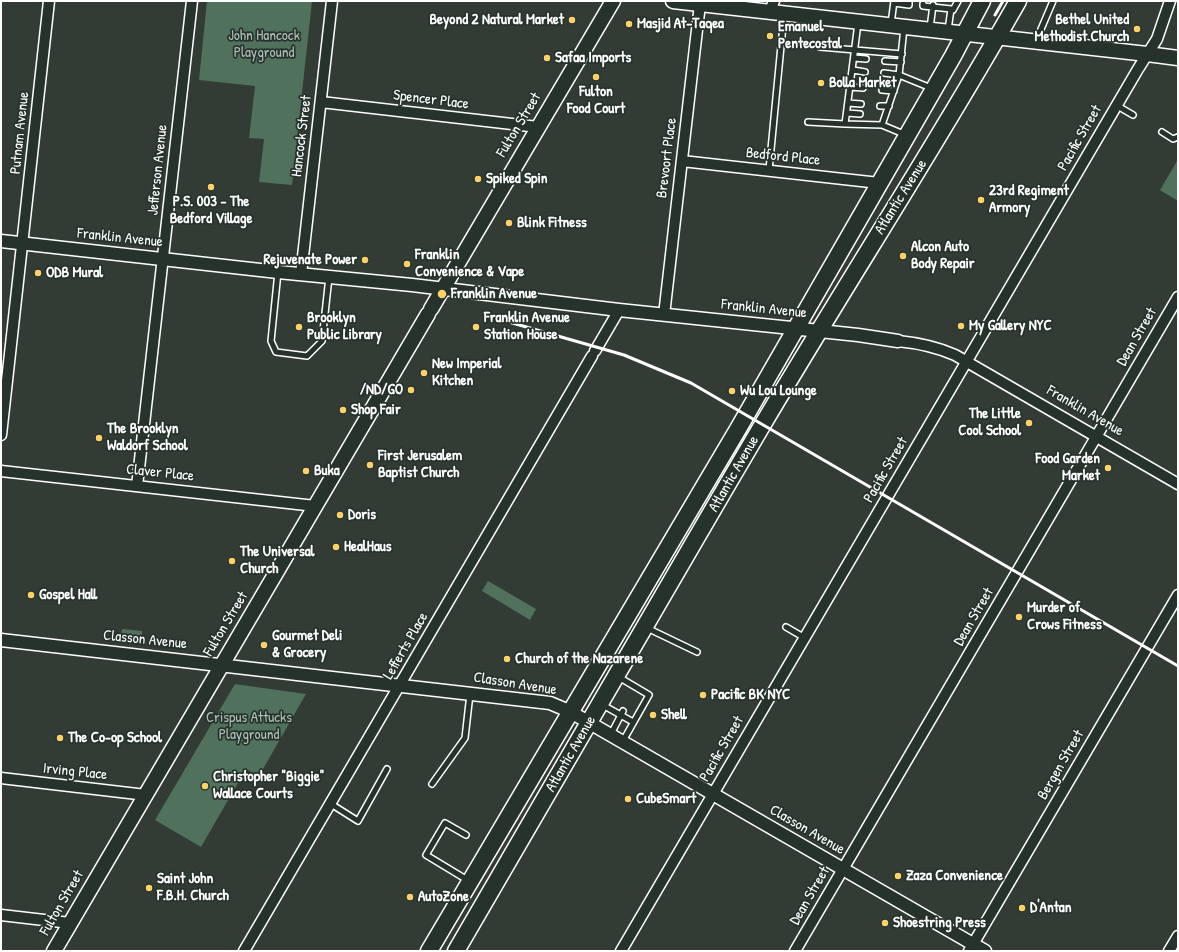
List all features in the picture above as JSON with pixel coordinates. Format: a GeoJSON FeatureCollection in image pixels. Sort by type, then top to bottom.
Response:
{"type":"FeatureCollection","features":[{"type":"Feature","properties":{"kind":"main road","name":"Fulton Street"},"geometry":{"type":"LineString","coordinates":[[57,950],[70,923],[221,665],[613,1]]}},
{"type":"Feature","properties":{"kind":"main road"},"geometry":{"type":"LineString","coordinates":[[673,1],[700,4],[772,6],[785,13],[1178,58]]}},
{"type":"Feature","properties":{"kind":"main road","name":"Atlantic Avenue"},"geometry":{"type":"LineString","coordinates":[[429,951],[569,711],[624,623],[934,89],[982,1]]}},
{"type":"Feature","properties":{"kind":"main road","name":"Atlantic Avenue"},"geometry":{"type":"LineString","coordinates":[[456,951],[590,723],[644,627],[820,331],[998,37],[1018,1]]}},
{"type":"Feature","properties":{"kind":"street","name":"Putnam Avenue"},"geometry":{"type":"LineString","coordinates":[[1,435],[49,1]]}},
{"type":"Feature","properties":{"kind":"street","name":"Jefferson Avenue"},"geometry":{"type":"LineString","coordinates":[[137,486],[192,1]]}},
{"type":"Feature","properties":{"kind":"street","name":"Hancock Street"},"geometry":{"type":"LineString","coordinates":[[301,274],[332,1]]}},
{"type":"Feature","properties":{"kind":"street","name":"Pacific Street"},"geometry":{"type":"LineString","coordinates":[[621,951],[1116,105],[1157,39],[1170,1]]}},
{"type":"Feature","properties":{"kind":"street","name":"Brevoort Place"},"geometry":{"type":"LineString","coordinates":[[664,315],[700,4]]}},
{"type":"Feature","properties":{"kind":"street","name":"Spencer Place"},"geometry":{"type":"LineString","coordinates":[[321,102],[538,128]]}},
{"type":"Feature","properties":{"kind":"street","name":"Bedford Place"},"geometry":{"type":"LineString","coordinates":[[682,161],[879,184]]}},
{"type":"Feature","properties":{"kind":"street","name":"Franklin Avenue"},"geometry":{"type":"LineString","coordinates":[[1,241],[442,289],[664,315],[795,328],[918,343],[943,350],[967,361],[1178,484]]}},
{"type":"Feature","properties":{"kind":"street","name":"Dean Street"},"geometry":{"type":"LineString","coordinates":[[795,951],[1178,297]]}},
{"type":"Feature","properties":{"kind":"street","name":"Lefferts Place"},"geometry":{"type":"LineString","coordinates":[[244,951],[619,310]]}},
{"type":"Feature","properties":{"kind":"street","name":"Claver Place"},"geometry":{"type":"LineString","coordinates":[[1,471],[315,506]]}},
{"type":"Feature","properties":{"kind":"street","name":"Bergen Street"},"geometry":{"type":"LineString","coordinates":[[971,947],[1178,595]]}},
{"type":"Feature","properties":{"kind":"street","name":"Classon Avenue"},"geometry":{"type":"LineString","coordinates":[[1,640],[544,701],[569,711],[843,870],[971,947],[985,951]]}},
{"type":"Feature","properties":{"kind":"street","name":"Irving Place"},"geometry":{"type":"LineString","coordinates":[[1,778],[146,795]]}},
{"type":"Feature","properties":{"kind":"street"},"geometry":{"type":"LineString","coordinates":[[1,915],[70,923]]}},
{"type":"Feature","properties":{"kind":"street"},"geometry":{"type":"LineString","coordinates":[[1169,951],[1178,936]]}},
{"type":"Feature","properties":{"kind":"lane"},"geometry":{"type":"LineString","coordinates":[[923,4],[923,6],[942,7],[953,10],[958,1]]}},
{"type":"Feature","properties":{"kind":"lane"},"geometry":{"type":"LineString","coordinates":[[1035,42],[1053,1]]}},
{"type":"Feature","properties":{"kind":"lane"},"geometry":{"type":"LineString","coordinates":[[882,126],[882,116],[888,106],[899,75],[902,54],[894,2],[909,4],[909,2]]}},
{"type":"Feature","properties":{"kind":"lane"},"geometry":{"type":"LineString","coordinates":[[930,30],[933,6]]}},
{"type":"Feature","properties":{"kind":"lane"},"geometry":{"type":"LineString","coordinates":[[948,32],[951,9]]}},
{"type":"Feature","properties":{"kind":"lane"},"geometry":{"type":"LineString","coordinates":[[769,170],[785,13]]}},
{"type":"Feature","properties":{"kind":"lane"},"geometry":{"type":"LineString","coordinates":[[845,124],[858,21]]}},
{"type":"Feature","properties":{"kind":"lane"},"geometry":{"type":"LineString","coordinates":[[820,47],[855,48],[902,54]]}},
{"type":"Feature","properties":{"kind":"lane"},"geometry":{"type":"LineString","coordinates":[[854,58],[866,60]]}},
{"type":"Feature","properties":{"kind":"lane"},"geometry":{"type":"LineString","coordinates":[[885,61],[901,62]]}},
{"type":"Feature","properties":{"kind":"lane"},"geometry":{"type":"LineString","coordinates":[[853,70],[865,72]]}},
{"type":"Feature","properties":{"kind":"lane"},"geometry":{"type":"LineString","coordinates":[[884,73],[899,75],[934,89]]}},
{"type":"Feature","properties":{"kind":"lane"},"geometry":{"type":"LineString","coordinates":[[850,87],[863,88]]}},
{"type":"Feature","properties":{"kind":"lane"},"geometry":{"type":"LineString","coordinates":[[882,90],[894,91]]}},
{"type":"Feature","properties":{"kind":"lane"},"geometry":{"type":"LineString","coordinates":[[848,103],[861,104]]}},
{"type":"Feature","properties":{"kind":"lane"},"geometry":{"type":"LineString","coordinates":[[1116,105],[1133,115]]}},
{"type":"Feature","properties":{"kind":"lane"},"geometry":{"type":"LineString","coordinates":[[880,106],[888,106]]}},
{"type":"Feature","properties":{"kind":"lane"},"geometry":{"type":"LineString","coordinates":[[846,113],[860,114]]}},
{"type":"Feature","properties":{"kind":"lane"},"geometry":{"type":"LineString","coordinates":[[808,122],[882,126],[907,135]]}},
{"type":"Feature","properties":{"kind":"lane"},"geometry":{"type":"LineString","coordinates":[[1162,132],[1173,139],[1178,137]]}},
{"type":"Feature","properties":{"kind":"lane"},"geometry":{"type":"LineString","coordinates":[[278,272],[271,341],[276,352],[307,356],[322,341],[329,277]]}},
{"type":"Feature","properties":{"kind":"lane"},"geometry":{"type":"LineString","coordinates":[[644,627],[697,652]]}},
{"type":"Feature","properties":{"kind":"lane"},"geometry":{"type":"LineString","coordinates":[[786,627],[805,638]]}},
{"type":"Feature","properties":{"kind":"lane"},"geometry":{"type":"LineString","coordinates":[[616,675],[649,695],[622,742]]}},
{"type":"Feature","properties":{"kind":"lane"},"geometry":{"type":"LineString","coordinates":[[632,693],[636,687]]}},
{"type":"Feature","properties":{"kind":"lane"},"geometry":{"type":"LineString","coordinates":[[638,696],[642,690]]}},
{"type":"Feature","properties":{"kind":"lane"},"geometry":{"type":"LineString","coordinates":[[432,784],[464,738],[470,693]]}},
{"type":"Feature","properties":{"kind":"lane"},"geometry":{"type":"LineString","coordinates":[[601,704],[628,716],[633,722]]}},
{"type":"Feature","properties":{"kind":"lane"},"geometry":{"type":"LineString","coordinates":[[610,735],[622,713]]}},
{"type":"Feature","properties":{"kind":"lane"},"geometry":{"type":"LineString","coordinates":[[331,804],[358,821],[387,769]]}},
{"type":"Feature","properties":{"kind":"lane"},"geometry":{"type":"LineString","coordinates":[[466,835],[445,823],[426,855],[470,881]]}},
{"type":"Feature","properties":{"kind":"green space","name":"John Hancock Playground"},"geometry":{"type":"Polygon","coordinates":[[[207,1],[312,1],[292,185],[259,182],[264,139],[249,138],[255,86],[199,80],[207,1]]]}},
{"type":"Feature","properties":{"kind":"green space"},"geometry":{"type":"Polygon","coordinates":[[[1177,161],[1178,162],[1178,201],[1160,190],[1177,161]]]}},
{"type":"Feature","properties":{"kind":"green space"},"geometry":{"type":"Polygon","coordinates":[[[488,581],[536,609],[530,620],[482,591],[488,581]]]}},
{"type":"Feature","properties":{"kind":"green space"},"geometry":{"type":"Polygon","coordinates":[[[122,629],[142,631],[142,637],[121,634],[122,629]]]}},
{"type":"Feature","properties":{"kind":"green space","name":"Crispus Attucks Playground"},"geometry":{"type":"Polygon","coordinates":[[[235,684],[306,694],[259,776],[246,769],[201,847],[155,820],[235,684]]]}},
{"type":"Feature","properties":{"kind":"railway"},"geometry":{"type":"LineString","coordinates":[[995,15],[1003,1]]}},
{"type":"Feature","properties":{"kind":"railway"},"geometry":{"type":"LineString","coordinates":[[509,322],[624,355],[691,383],[1178,666]]}},
{"type":"Feature","properties":{"kind":"place","name":"Beyond 2 Natural Market"},"geometry":{"type":"Point","coordinates":[572,20]}},
{"type":"Feature","properties":{"kind":"place","name":"Masjid At-Taqea"},"geometry":{"type":"Point","coordinates":[629,24]}},
{"type":"Feature","properties":{"kind":"place","name":"Bethel United Methodist Church"},"geometry":{"type":"Point","coordinates":[1137,29]}},
{"type":"Feature","properties":{"kind":"place","name":"Emanuel Pentecostal"},"geometry":{"type":"Point","coordinates":[770,36]}},
{"type":"Feature","properties":{"kind":"place","name":"Safaa Imports"},"geometry":{"type":"Point","coordinates":[547,58]}},
{"type":"Feature","properties":{"kind":"place","name":"Fulton Food Court"},"geometry":{"type":"Point","coordinates":[596,77]}},
{"type":"Feature","properties":{"kind":"place","name":"Bolla Market"},"geometry":{"type":"Point","coordinates":[821,83]}},
{"type":"Feature","properties":{"kind":"place","name":"Spiked Spin"},"geometry":{"type":"Point","coordinates":[478,179]}},
{"type":"Feature","properties":{"kind":"place","name":"P.S. 003 - The Bedford Village"},"geometry":{"type":"Point","coordinates":[211,187]}},
{"type":"Feature","properties":{"kind":"place","name":"23rd Regiment Armory"},"geometry":{"type":"Point","coordinates":[981,200]}},
{"type":"Feature","properties":{"kind":"place","name":"Blink Fitness"},"geometry":{"type":"Point","coordinates":[509,223]}},
{"type":"Feature","properties":{"kind":"place","name":"Alcon Auto Body Repair"},"geometry":{"type":"Point","coordinates":[903,256]}},
{"type":"Feature","properties":{"kind":"place","name":"Rejuvenate Power"},"geometry":{"type":"Point","coordinates":[365,260]}},
{"type":"Feature","properties":{"kind":"place","name":"Franklin Convenience & Vape"},"geometry":{"type":"Point","coordinates":[407,264]}},
{"type":"Feature","properties":{"kind":"place","name":"ODB Mural"},"geometry":{"type":"Point","coordinates":[38,273]}},
{"type":"Feature","properties":{"kind":"place","name":"Franklin Avenue"},"geometry":{"type":"Point","coordinates":[442,294]}},
{"type":"Feature","properties":{"kind":"place","name":"My Gallery NYC"},"geometry":{"type":"Point","coordinates":[961,326]}},
{"type":"Feature","properties":{"kind":"place","name":"Brooklyn Public Library"},"geometry":{"type":"Point","coordinates":[299,327]}},
{"type":"Feature","properties":{"kind":"place","name":"Franklin Avenue Station House"},"geometry":{"type":"Point","coordinates":[476,327]}},
{"type":"Feature","properties":{"kind":"place","name":"New Imperial Kitchen"},"geometry":{"type":"Point","coordinates":[424,373]}},
{"type":"Feature","properties":{"kind":"place","name":"/ND/GO"},"geometry":{"type":"Point","coordinates":[411,390]}},
{"type":"Feature","properties":{"kind":"place","name":"Wu Lou Lounge"},"geometry":{"type":"Point","coordinates":[732,391]}},
{"type":"Feature","properties":{"kind":"place","name":"Shop Fair"},"geometry":{"type":"Point","coordinates":[343,410]}},
{"type":"Feature","properties":{"kind":"place","name":"The Little Cool School"},"geometry":{"type":"Point","coordinates":[1029,423]}},
{"type":"Feature","properties":{"kind":"place","name":"The Brooklyn Waldorf School"},"geometry":{"type":"Point","coordinates":[99,438]}},
{"type":"Feature","properties":{"kind":"place","name":"First Jerusalem Baptist Church"},"geometry":{"type":"Point","coordinates":[370,465]}},
{"type":"Feature","properties":{"kind":"place","name":"Food Garden Market"},"geometry":{"type":"Point","coordinates":[1108,468]}},
{"type":"Feature","properties":{"kind":"place","name":"Buka"},"geometry":{"type":"Point","coordinates":[306,471]}},
{"type":"Feature","properties":{"kind":"place","name":"Doris"},"geometry":{"type":"Point","coordinates":[340,515]}},
{"type":"Feature","properties":{"kind":"place","name":"HealHaus"},"geometry":{"type":"Point","coordinates":[336,547]}},
{"type":"Feature","properties":{"kind":"place","name":"The Universal Church"},"geometry":{"type":"Point","coordinates":[232,561]}},
{"type":"Feature","properties":{"kind":"place","name":"Gospel Hall"},"geometry":{"type":"Point","coordinates":[31,595]}},
{"type":"Feature","properties":{"kind":"place","name":"Murder of Crows Fitness"},"geometry":{"type":"Point","coordinates":[1019,617]}},
{"type":"Feature","properties":{"kind":"place","name":"Gourmet Deli & Grocery"},"geometry":{"type":"Point","coordinates":[264,645]}},
{"type":"Feature","properties":{"kind":"place","name":"Church of the Nazarene"},"geometry":{"type":"Point","coordinates":[507,659]}},
{"type":"Feature","properties":{"kind":"place","name":"Pacific BK NYC"},"geometry":{"type":"Point","coordinates":[703,695]}},
{"type":"Feature","properties":{"kind":"place","name":"Shell"},"geometry":{"type":"Point","coordinates":[653,715]}},
{"type":"Feature","properties":{"kind":"place","name":"The Co-op School"},"geometry":{"type":"Point","coordinates":[60,738]}},
{"type":"Feature","properties":{"kind":"place","name":"Christopher \"Biggie\" Wallace Courts"},"geometry":{"type":"Point","coordinates":[205,786]}},
{"type":"Feature","properties":{"kind":"place","name":"CubeSmart"},"geometry":{"type":"Point","coordinates":[628,799]}},
{"type":"Feature","properties":{"kind":"place","name":"Zaza Convenience"},"geometry":{"type":"Point","coordinates":[898,876]}},
{"type":"Feature","properties":{"kind":"place","name":"Saint John F.B.H. Church"},"geometry":{"type":"Point","coordinates":[149,888]}},
{"type":"Feature","properties":{"kind":"place","name":"AutoZone"},"geometry":{"type":"Point","coordinates":[410,897]}},
{"type":"Feature","properties":{"kind":"place","name":"D'Antan"},"geometry":{"type":"Point","coordinates":[1022,908]}},
{"type":"Feature","properties":{"kind":"place","name":"Shoestring Press"},"geometry":{"type":"Point","coordinates":[885,923]}}]}
